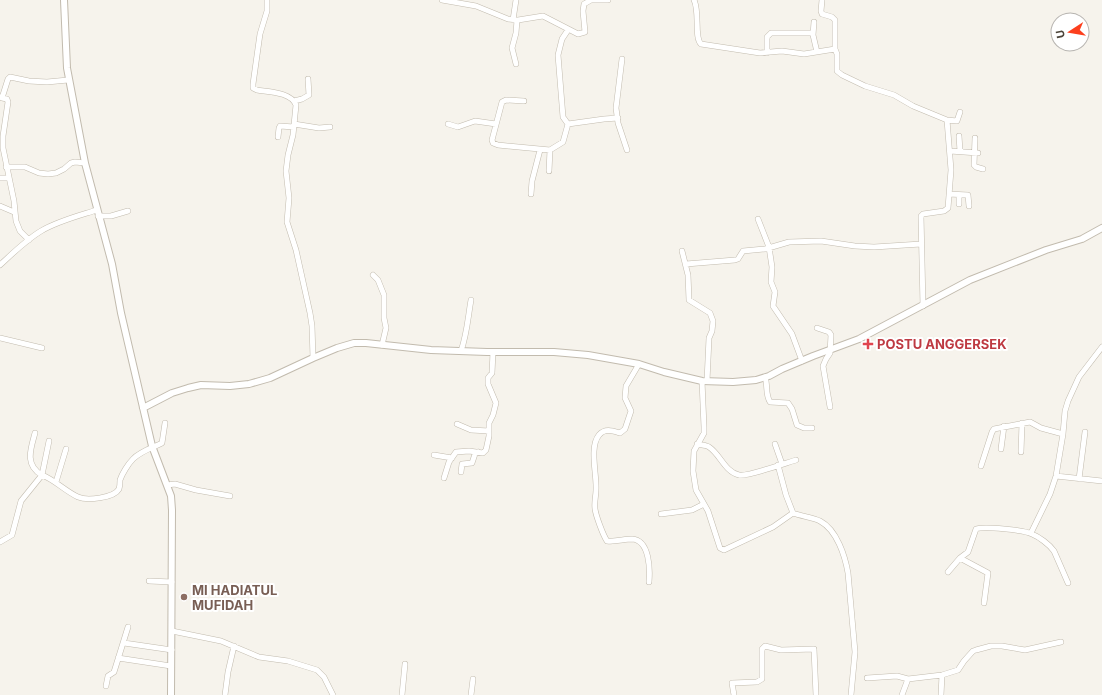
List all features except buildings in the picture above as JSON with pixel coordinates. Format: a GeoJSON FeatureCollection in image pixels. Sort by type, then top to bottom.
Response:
{"type":"FeatureCollection","features":[{"type":"Feature","properties":{"kind":"street"},"geometry":{"type":"LineString","coordinates":[[64,0],[68,80],[85,164],[112,264],[152,446],[170,496],[172,510],[171,695]]}},
{"type":"Feature","properties":{"kind":"street"},"geometry":{"type":"LineString","coordinates":[[267,0],[268,11],[260,34],[253,84],[254,88],[257,90],[288,96],[296,105],[286,171],[289,198],[287,222],[296,250],[310,313],[313,358]]}},
{"type":"Feature","properties":{"kind":"street"},"geometry":{"type":"LineString","coordinates":[[442,0],[476,6],[496,15],[515,20],[543,16],[578,34],[584,34],[585,31],[583,10],[584,4],[591,0],[608,0]]}},
{"type":"Feature","properties":{"kind":"street"},"geometry":{"type":"LineString","coordinates":[[516,0],[516,33],[512,48],[516,64]]}},
{"type":"Feature","properties":{"kind":"street"},"geometry":{"type":"LineString","coordinates":[[694,0],[697,7],[697,36],[699,43],[703,45],[767,52],[782,51],[804,54],[835,49]]}},
{"type":"Feature","properties":{"kind":"street"},"geometry":{"type":"LineString","coordinates":[[822,0],[820,11],[822,14],[832,17],[835,20],[835,49],[838,54],[838,70],[842,75],[865,86],[894,95],[913,106],[946,120],[957,121],[960,112]]}},
{"type":"Feature","properties":{"kind":"street"},"geometry":{"type":"LineString","coordinates":[[814,22],[813,33],[817,52]]}},
{"type":"Feature","properties":{"kind":"street"},"geometry":{"type":"LineString","coordinates":[[568,30],[562,39],[558,55],[563,117],[568,124]]}},
{"type":"Feature","properties":{"kind":"street"},"geometry":{"type":"LineString","coordinates":[[767,52],[767,37],[771,33],[813,33]]}},
{"type":"Feature","properties":{"kind":"street"},"geometry":{"type":"LineString","coordinates":[[622,60],[616,108],[627,150]]}},
{"type":"Feature","properties":{"kind":"street"},"geometry":{"type":"LineString","coordinates":[[29,240],[17,227],[14,212],[14,201],[8,178],[3,148],[3,136],[8,102],[7,99],[1,97],[10,77],[30,81],[47,82],[68,80]]}},
{"type":"Feature","properties":{"kind":"street"},"geometry":{"type":"LineString","coordinates":[[294,101],[302,99],[309,94],[308,79]]}},
{"type":"Feature","properties":{"kind":"street"},"geometry":{"type":"LineString","coordinates":[[524,101],[506,100],[502,102],[492,140],[495,144],[550,150],[562,143],[568,124]]}},
{"type":"Feature","properties":{"kind":"street"},"geometry":{"type":"LineString","coordinates":[[568,124],[604,118],[618,118]]}},
{"type":"Feature","properties":{"kind":"street"},"geometry":{"type":"LineString","coordinates":[[923,306],[921,215],[946,210],[948,208],[951,180],[950,151],[946,120]]}},
{"type":"Feature","properties":{"kind":"street"},"geometry":{"type":"LineString","coordinates":[[448,124],[458,126],[472,121],[477,121],[496,124]]}},
{"type":"Feature","properties":{"kind":"street"},"geometry":{"type":"LineString","coordinates":[[278,137],[280,126],[318,128],[330,127]]}},
{"type":"Feature","properties":{"kind":"street"},"geometry":{"type":"LineString","coordinates":[[959,136],[960,151]]}},
{"type":"Feature","properties":{"kind":"street"},"geometry":{"type":"LineString","coordinates":[[975,138],[976,153],[974,165],[983,169]]}},
{"type":"Feature","properties":{"kind":"street"},"geometry":{"type":"LineString","coordinates":[[531,194],[532,181],[540,150]]}},
{"type":"Feature","properties":{"kind":"street"},"geometry":{"type":"LineString","coordinates":[[549,170],[550,150]]}},
{"type":"Feature","properties":{"kind":"street"},"geometry":{"type":"LineString","coordinates":[[950,151],[976,153]]}},
{"type":"Feature","properties":{"kind":"street"},"geometry":{"type":"LineString","coordinates":[[6,167],[25,167],[39,173],[48,174],[56,173],[71,163],[75,162],[85,164]]}},
{"type":"Feature","properties":{"kind":"street"},"geometry":{"type":"LineString","coordinates":[[0,178],[8,178]]}},
{"type":"Feature","properties":{"kind":"street"},"geometry":{"type":"LineString","coordinates":[[949,194],[969,196],[969,206]]}},
{"type":"Feature","properties":{"kind":"street"},"geometry":{"type":"LineString","coordinates":[[959,195],[959,204]]}},
{"type":"Feature","properties":{"kind":"street"},"geometry":{"type":"LineString","coordinates":[[0,206],[14,212]]}},
{"type":"Feature","properties":{"kind":"street"},"geometry":{"type":"LineString","coordinates":[[0,265],[42,231],[68,219],[98,213],[111,216],[128,211]]}},
{"type":"Feature","properties":{"kind":"street"},"geometry":{"type":"LineString","coordinates":[[758,220],[769,247],[772,271],[771,282],[775,292],[773,306],[792,334],[802,360]]}},
{"type":"Feature","properties":{"kind":"street"},"geometry":{"type":"LineString","coordinates":[[143,408],[172,393],[188,388],[201,385],[230,386],[249,384],[270,378],[313,358],[354,343],[382,344],[431,350],[554,352],[595,356],[640,364],[664,372],[704,381],[733,382],[756,380],[766,377],[802,360],[859,339],[970,280],[1046,250],[1082,239],[1102,228]]}},
{"type":"Feature","properties":{"kind":"street"},"geometry":{"type":"LineString","coordinates":[[686,264],[735,260],[738,259],[743,251],[788,242],[821,241],[874,247],[922,244]]}},
{"type":"Feature","properties":{"kind":"street"},"geometry":{"type":"LineString","coordinates":[[682,251],[688,275],[689,300],[710,313],[713,321],[712,332],[709,338],[704,381],[704,433],[694,451],[693,461],[694,485],[712,520],[719,545],[722,550],[734,547],[773,527],[793,513]]}},
{"type":"Feature","properties":{"kind":"street"},"geometry":{"type":"LineString","coordinates":[[373,275],[378,280],[384,295],[384,318],[386,328],[382,344]]}},
{"type":"Feature","properties":{"kind":"street"},"geometry":{"type":"LineString","coordinates":[[461,351],[466,337],[471,300]]}},
{"type":"Feature","properties":{"kind":"street"},"geometry":{"type":"LineString","coordinates":[[817,328],[830,334],[831,349],[823,366],[830,408]]}},
{"type":"Feature","properties":{"kind":"street"},"geometry":{"type":"LineString","coordinates":[[0,338],[42,348]]}},
{"type":"Feature","properties":{"kind":"street"},"geometry":{"type":"LineString","coordinates":[[1032,533],[1050,494],[1056,476],[1065,411],[1068,401],[1079,377],[1102,347]]}},
{"type":"Feature","properties":{"kind":"street"},"geometry":{"type":"LineString","coordinates":[[444,478],[456,452],[483,453],[486,450],[489,441],[489,423],[496,403],[488,384],[488,378],[492,373],[493,352]]}},
{"type":"Feature","properties":{"kind":"street"},"geometry":{"type":"LineString","coordinates":[[640,364],[624,391],[625,398],[631,411],[626,429],[620,433],[610,430],[604,431],[598,436],[594,456],[596,490],[595,509],[607,541],[613,542],[636,539],[647,551],[650,570],[649,582]]}},
{"type":"Feature","properties":{"kind":"street"},"geometry":{"type":"LineString","coordinates":[[766,377],[768,386],[767,394],[770,402],[788,403],[792,409],[797,425],[804,428],[812,428]]}},
{"type":"Feature","properties":{"kind":"street"},"geometry":{"type":"LineString","coordinates":[[982,466],[993,430],[1004,426],[1030,422],[1041,428],[1063,434]]}},
{"type":"Feature","properties":{"kind":"street"},"geometry":{"type":"LineString","coordinates":[[35,433],[30,452],[33,469],[80,498],[93,499],[101,498],[118,491],[122,476],[131,461],[152,446],[160,444],[163,441],[165,423]]}},
{"type":"Feature","properties":{"kind":"street"},"geometry":{"type":"LineString","coordinates":[[1021,452],[1022,423]]}},
{"type":"Feature","properties":{"kind":"street"},"geometry":{"type":"LineString","coordinates":[[457,424],[471,430],[489,431]]}},
{"type":"Feature","properties":{"kind":"street"},"geometry":{"type":"LineString","coordinates":[[1001,449],[1004,426]]}},
{"type":"Feature","properties":{"kind":"street"},"geometry":{"type":"LineString","coordinates":[[1079,479],[1085,432]]}},
{"type":"Feature","properties":{"kind":"street"},"geometry":{"type":"LineString","coordinates":[[0,542],[12,535],[21,501],[42,475],[50,441]]}},
{"type":"Feature","properties":{"kind":"street"},"geometry":{"type":"LineString","coordinates":[[697,444],[710,447],[730,470],[736,474],[745,475],[796,460]]}},
{"type":"Feature","properties":{"kind":"street"},"geometry":{"type":"LineString","coordinates":[[775,444],[780,465],[782,483],[793,513]]}},
{"type":"Feature","properties":{"kind":"street"},"geometry":{"type":"LineString","coordinates":[[56,482],[66,449]]}},
{"type":"Feature","properties":{"kind":"street"},"geometry":{"type":"LineString","coordinates":[[461,472],[462,464],[472,463],[475,454],[478,452]]}},
{"type":"Feature","properties":{"kind":"street"},"geometry":{"type":"LineString","coordinates":[[434,455],[452,458]]}},
{"type":"Feature","properties":{"kind":"street"},"geometry":{"type":"LineString","coordinates":[[1056,476],[1102,482]]}},
{"type":"Feature","properties":{"kind":"street"},"geometry":{"type":"LineString","coordinates":[[167,485],[175,484],[196,490],[230,496]]}},
{"type":"Feature","properties":{"kind":"street"},"geometry":{"type":"LineString","coordinates":[[661,514],[692,510],[704,504]]}},
{"type":"Feature","properties":{"kind":"street"},"geometry":{"type":"LineString","coordinates":[[793,513],[824,523],[832,532],[840,546],[847,565],[855,652],[852,695]]}},
{"type":"Feature","properties":{"kind":"street"},"geometry":{"type":"LineString","coordinates":[[948,572],[960,558],[968,552],[974,532],[977,528],[1010,530],[1032,533],[1051,547],[1068,583]]}},
{"type":"Feature","properties":{"kind":"street"},"geometry":{"type":"LineString","coordinates":[[960,558],[988,573],[984,603]]}},
{"type":"Feature","properties":{"kind":"street"},"geometry":{"type":"LineString","coordinates":[[149,581],[172,582]]}},
{"type":"Feature","properties":{"kind":"street"},"geometry":{"type":"LineString","coordinates":[[106,686],[108,676],[114,672],[128,627]]}},
{"type":"Feature","properties":{"kind":"street"},"geometry":{"type":"LineString","coordinates":[[172,631],[206,637],[259,656],[288,661],[317,670],[324,678],[333,695]]}},
{"type":"Feature","properties":{"kind":"street"},"geometry":{"type":"LineString","coordinates":[[867,678],[897,676],[908,679],[942,675],[958,670],[973,651],[976,650],[991,646],[1002,646],[1026,650],[1061,642]]}},
{"type":"Feature","properties":{"kind":"street"},"geometry":{"type":"LineString","coordinates":[[124,643],[172,650]]}},
{"type":"Feature","properties":{"kind":"street"},"geometry":{"type":"LineString","coordinates":[[225,695],[229,665],[234,646]]}},
{"type":"Feature","properties":{"kind":"street"},"geometry":{"type":"LineString","coordinates":[[734,695],[732,683],[757,682],[762,679],[762,649],[765,646],[782,650],[814,649],[816,695]]}},
{"type":"Feature","properties":{"kind":"street"},"geometry":{"type":"LineString","coordinates":[[118,658],[171,666]]}},
{"type":"Feature","properties":{"kind":"street"},"geometry":{"type":"LineString","coordinates":[[402,695],[405,664]]}},
{"type":"Feature","properties":{"kind":"street"},"geometry":{"type":"LineString","coordinates":[[941,695],[942,675]]}},
{"type":"Feature","properties":{"kind":"street"},"geometry":{"type":"LineString","coordinates":[[902,695],[908,679]]}},
{"type":"Feature","properties":{"kind":"street"},"geometry":{"type":"LineString","coordinates":[[471,695],[473,680]]}},
{"type":"Feature","properties":{"kind":"place","name":"POSTU ANGGERSEK"},"geometry":{"type":"Point","coordinates":[868,344]}},
{"type":"Feature","properties":{"kind":"place","name":"MI HADIATUL MUFIDAH"},"geometry":{"type":"Point","coordinates":[184,597]}}]}
